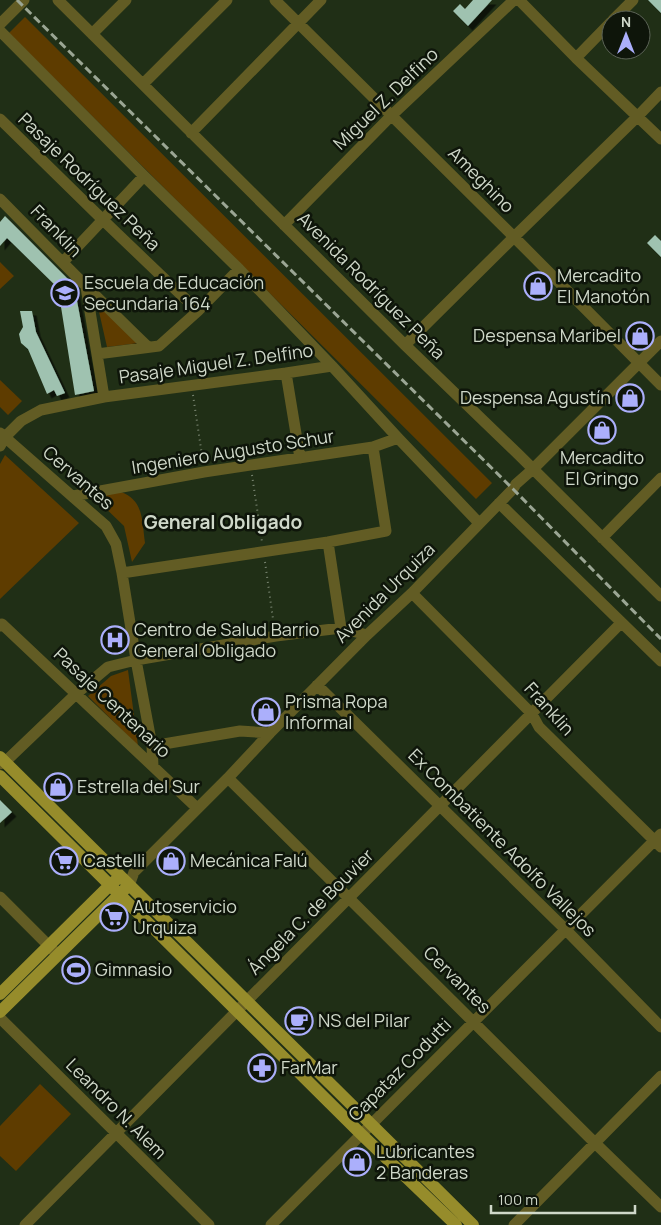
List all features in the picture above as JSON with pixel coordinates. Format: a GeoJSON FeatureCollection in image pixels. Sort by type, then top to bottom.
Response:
{"type":"FeatureCollection","features":[{"type":"Feature","properties":{"kind":"main road"},"geometry":{"type":"LineString","coordinates":[[2,761],[120,882]]}},
{"type":"Feature","properties":{"kind":"main road"},"geometry":{"type":"LineString","coordinates":[[0,776],[120,882],[248,1001],[473,1225]]}},
{"type":"Feature","properties":{"kind":"main road","name":"Avenida Urquiza"},"geometry":{"type":"LineString","coordinates":[[0,994],[119,894],[120,882]]}},
{"type":"Feature","properties":{"kind":"main road","name":"Avenida Urquiza"},"geometry":{"type":"LineString","coordinates":[[0,1012],[53,950],[120,882]]}},
{"type":"Feature","properties":{"kind":"main road"},"geometry":{"type":"LineString","coordinates":[[119,894],[361,1134],[456,1225]]}},
{"type":"Feature","properties":{"kind":"street"},"geometry":{"type":"LineString","coordinates":[[0,24],[24,0]]}},
{"type":"Feature","properties":{"kind":"street","name":"Avenida Rodríguez Peña"},"geometry":{"type":"LineString","coordinates":[[58,0],[405,346],[659,591]]}},
{"type":"Feature","properties":{"kind":"street"},"geometry":{"type":"LineString","coordinates":[[92,34],[126,0]]}},
{"type":"Feature","properties":{"kind":"street"},"geometry":{"type":"LineString","coordinates":[[143,84],[226,0]]}},
{"type":"Feature","properties":{"kind":"street","name":"Ameghino"},"geometry":{"type":"LineString","coordinates":[[275,0],[661,385]]}},
{"type":"Feature","properties":{"kind":"street"},"geometry":{"type":"LineString","coordinates":[[191,133],[321,0]]}},
{"type":"Feature","properties":{"kind":"street","name":"Miguel Z. Delfino"},"geometry":{"type":"LineString","coordinates":[[284,225],[392,116],[514,0]]}},
{"type":"Feature","properties":{"kind":"street"},"geometry":{"type":"LineString","coordinates":[[519,0],[576,58],[661,139]]}},
{"type":"Feature","properties":{"kind":"street"},"geometry":{"type":"LineString","coordinates":[[622,10],[632,0]]}},
{"type":"Feature","properties":{"kind":"street"},"geometry":{"type":"LineString","coordinates":[[0,31],[239,269],[479,523]]}},
{"type":"Feature","properties":{"kind":"street"},"geometry":{"type":"LineString","coordinates":[[576,58],[601,32]]}},
{"type":"Feature","properties":{"kind":"street"},"geometry":{"type":"LineString","coordinates":[[405,346],[661,92]]}},
{"type":"Feature","properties":{"kind":"street","name":"Pasaje Rodríguez Peña"},"geometry":{"type":"LineString","coordinates":[[0,119],[198,311]]}},
{"type":"Feature","properties":{"kind":"street"},"geometry":{"type":"LineString","coordinates":[[63,262],[144,176]]}},
{"type":"Feature","properties":{"kind":"street","name":"Franklin"},"geometry":{"type":"LineString","coordinates":[[0,199],[148,347]]}},
{"type":"Feature","properties":{"kind":"street"},"geometry":{"type":"LineString","coordinates":[[97,354],[159,346],[198,311],[239,269]]}},
{"type":"Feature","properties":{"kind":"street"},"geometry":{"type":"LineString","coordinates":[[2,439],[21,421],[41,410],[104,397],[86,287]]}},
{"type":"Feature","properties":{"kind":"street","name":"Avenida Urquiza"},"geometry":{"type":"LineString","coordinates":[[120,882],[134,872],[228,778],[270,732],[412,593],[499,504],[516,484],[661,341]]}},
{"type":"Feature","properties":{"kind":"street","name":"Pasaje Miguel Z. Delfino"},"geometry":{"type":"LineString","coordinates":[[104,397],[332,366]]}},
{"type":"Feature","properties":{"kind":"street"},"geometry":{"type":"LineString","coordinates":[[286,373],[300,458]]}},
{"type":"Feature","properties":{"kind":"street","name":"Ingeniero Augusto Schur"},"geometry":{"type":"LineString","coordinates":[[72,496],[204,472],[373,447],[398,438]]}},
{"type":"Feature","properties":{"kind":"street","name":"Cervantes"},"geometry":{"type":"LineString","coordinates":[[2,439],[106,526],[116,544],[152,746],[153,766]]}},
{"type":"Feature","properties":{"kind":"street"},"geometry":{"type":"LineString","coordinates":[[122,573],[328,542],[386,531],[373,447]]}},
{"type":"Feature","properties":{"kind":"street"},"geometry":{"type":"LineString","coordinates":[[602,538],[661,478]]}},
{"type":"Feature","properties":{"kind":"street"},"geometry":{"type":"LineString","coordinates":[[499,504],[661,661]]}},
{"type":"Feature","properties":{"kind":"street"},"geometry":{"type":"LineString","coordinates":[[328,542],[341,628]]}},
{"type":"Feature","properties":{"kind":"street","name":"Franklin"},"geometry":{"type":"LineString","coordinates":[[412,593],[532,714],[538,727],[659,840]]}},
{"type":"Feature","properties":{"kind":"street","name":"Ángela C. de Bouvier"},"geometry":{"type":"LineString","coordinates":[[25,1225],[621,624]]}},
{"type":"Feature","properties":{"kind":"street","name":"Pasaje Centenario"},"geometry":{"type":"LineString","coordinates":[[1,625],[197,808]]}},
{"type":"Feature","properties":{"kind":"street"},"geometry":{"type":"LineString","coordinates":[[2,761],[108,667],[136,660],[276,636],[341,628],[367,635]]}},
{"type":"Feature","properties":{"kind":"street","name":"Ex Combatiente Adolfo Vallejos"},"geometry":{"type":"LineString","coordinates":[[318,685],[565,929],[661,1027]]}},
{"type":"Feature","properties":{"kind":"street"},"geometry":{"type":"LineString","coordinates":[[152,746],[240,731],[270,732]]}},
{"type":"Feature","properties":{"kind":"street","name":"Cervantes"},"geometry":{"type":"LineString","coordinates":[[228,778],[661,1207]]}},
{"type":"Feature","properties":{"kind":"street","name":"Capataz Codutti"},"geometry":{"type":"LineString","coordinates":[[271,1225],[565,929],[659,840]]}},
{"type":"Feature","properties":{"kind":"street"},"geometry":{"type":"LineString","coordinates":[[0,897],[53,950]]}},
{"type":"Feature","properties":{"kind":"street","name":"Leandro N. Alem"},"geometry":{"type":"LineString","coordinates":[[0,1018],[209,1225]]}},
{"type":"Feature","properties":{"kind":"street"},"geometry":{"type":"LineString","coordinates":[[514,1225],[661,1076]]}},
{"type":"Feature","properties":{"kind":"path"},"geometry":{"type":"LineString","coordinates":[[192,386],[204,472]]}},
{"type":"Feature","properties":{"kind":"shaded area"},"geometry":{"type":"Polygon","coordinates":[[[25,17],[492,483],[476,499],[9,33],[25,17]]]}},
{"type":"Feature","properties":{"kind":"shaded area"},"geometry":{"type":"Polygon","coordinates":[[[0,262],[14,276],[0,289],[0,262]]]}},
{"type":"Feature","properties":{"kind":"shaded area"},"geometry":{"type":"Polygon","coordinates":[[[97,303],[139,343],[107,347],[97,303]]]}},
{"type":"Feature","properties":{"kind":"shaded area"},"geometry":{"type":"Polygon","coordinates":[[[0,380],[22,401],[8,415],[0,407],[0,380]]]}},
{"type":"Feature","properties":{"kind":"shaded area"},"geometry":{"type":"Polygon","coordinates":[[[5,455],[79,523],[0,599],[0,464],[5,455]]]}},
{"type":"Feature","properties":{"kind":"shaded area"},"geometry":{"type":"Polygon","coordinates":[[[121,492],[134,500],[142,520],[145,543],[132,562],[124,526],[99,502],[99,496],[121,492]]]}},
{"type":"Feature","properties":{"kind":"shaded area"},"geometry":{"type":"Polygon","coordinates":[[[128,670],[138,746],[88,696],[111,676],[128,670]]]}},
{"type":"Feature","properties":{"kind":"shaded area"},"geometry":{"type":"Polygon","coordinates":[[[40,1084],[71,1114],[16,1171],[0,1156],[0,1126],[40,1084]]]}},
{"type":"Feature","properties":{"kind":"building"},"geometry":{"type":"Polygon","coordinates":[[[473,0],[492,0],[468,26],[453,11],[460,4],[465,9],[473,0]]]}},
{"type":"Feature","properties":{"kind":"building"},"geometry":{"type":"Polygon","coordinates":[[[648,0],[661,0],[661,13],[648,0]]]}},
{"type":"Feature","properties":{"kind":"building"},"geometry":{"type":"Polygon","coordinates":[[[5,216],[74,285],[94,391],[75,395],[58,288],[7,238],[0,246],[0,222],[5,216]]]}},
{"type":"Feature","properties":{"kind":"building"},"geometry":{"type":"Polygon","coordinates":[[[655,235],[661,241],[661,257],[647,243],[655,235]]]}},
{"type":"Feature","properties":{"kind":"building"},"geometry":{"type":"Polygon","coordinates":[[[20,311],[32,311],[36,332],[65,393],[57,396],[54,390],[47,394],[28,349],[21,343],[19,334],[23,327],[20,311]]]}},
{"type":"Feature","properties":{"kind":"building"},"geometry":{"type":"Polygon","coordinates":[[[0,800],[12,812],[0,823],[0,800]]]}},
{"type":"Feature","properties":{"kind":"railway"},"geometry":{"type":"LineString","coordinates":[[17,0],[513,489],[661,639]]}},
{"type":"Feature","properties":{"kind":"place","name":"Mercadito El Manotón"},"geometry":{"type":"Point","coordinates":[538,286]}},
{"type":"Feature","properties":{"kind":"place","name":"Escuela de Educación Secundaria 164"},"geometry":{"type":"Point","coordinates":[65,293]}},
{"type":"Feature","properties":{"kind":"place","name":"Despensa Maribel"},"geometry":{"type":"Point","coordinates":[640,336]}},
{"type":"Feature","properties":{"kind":"place","name":"Despensa Agustín"},"geometry":{"type":"Point","coordinates":[630,398]}},
{"type":"Feature","properties":{"kind":"place","name":"Mercadito El Gringo"},"geometry":{"type":"Point","coordinates":[602,430]}},
{"type":"Feature","properties":{"kind":"place","name":"Centro de Salud Barrio General Obligado"},"geometry":{"type":"Point","coordinates":[115,640]}},
{"type":"Feature","properties":{"kind":"place","name":"Prisma Ropa Informal"},"geometry":{"type":"Point","coordinates":[266,712]}},
{"type":"Feature","properties":{"kind":"place","name":"Estrella del Sur"},"geometry":{"type":"Point","coordinates":[58,787]}},
{"type":"Feature","properties":{"kind":"place","name":"Castelli"},"geometry":{"type":"Point","coordinates":[64,861]}},
{"type":"Feature","properties":{"kind":"place","name":"Mecánica Falú"},"geometry":{"type":"Point","coordinates":[171,861]}},
{"type":"Feature","properties":{"kind":"place","name":"Autoservicio Urquiza"},"geometry":{"type":"Point","coordinates":[114,917]}},
{"type":"Feature","properties":{"kind":"place","name":"Gimnasio"},"geometry":{"type":"Point","coordinates":[76,970]}},
{"type":"Feature","properties":{"kind":"place","name":"NS del Pilar"},"geometry":{"type":"Point","coordinates":[299,1021]}},
{"type":"Feature","properties":{"kind":"place","name":"FarMar"},"geometry":{"type":"Point","coordinates":[262,1068]}},
{"type":"Feature","properties":{"kind":"place","name":"Lubricantes 2 Banderas"},"geometry":{"type":"Point","coordinates":[357,1162]}},
{"type":"Feature","properties":{"kind":"district","name":"General Obligado"},"geometry":{"type":"Point","coordinates":[223,522]}}]}
